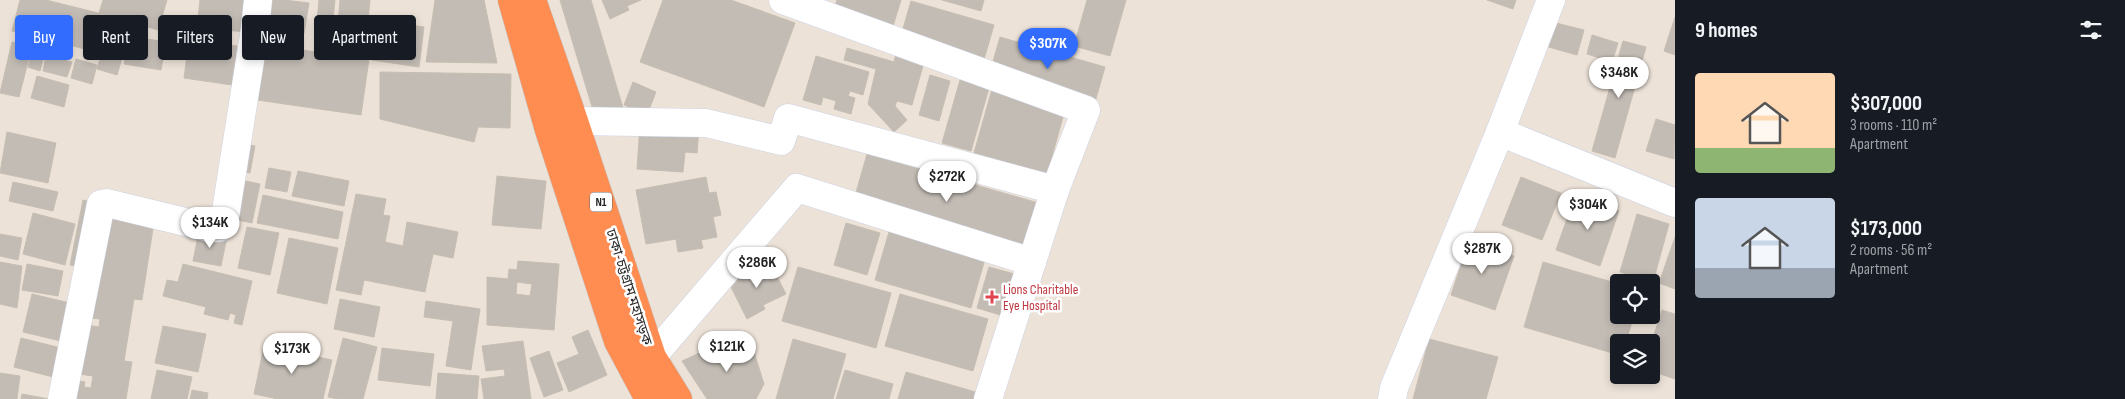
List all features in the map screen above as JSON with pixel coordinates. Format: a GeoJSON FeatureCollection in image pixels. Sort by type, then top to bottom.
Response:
{"type":"FeatureCollection","features":[{"type":"Feature","properties":{"kind":"highway","name":"ঢাকা-চট্টগ্রাম মহাসড়ক"},"geometry":{"type":"LineString","coordinates":[[512,0],[549,130],[618,341],[649,399]]}},
{"type":"Feature","properties":{"kind":"highway","name":"ঢাকা-চট্টগ্রাম মহাসড়ক"},"geometry":{"type":"LineString","coordinates":[[532,0],[652,357],[678,399]]}},
{"type":"Feature","properties":{"kind":"street"},"geometry":{"type":"LineString","coordinates":[[62,399],[101,204],[107,203],[210,228],[219,228],[224,217],[255,29],[258,0]]}},
{"type":"Feature","properties":{"kind":"street"},"geometry":{"type":"LineString","coordinates":[[784,0],[1086,110],[1055,190],[988,399]]}},
{"type":"Feature","properties":{"kind":"street"},"geometry":{"type":"LineString","coordinates":[[1392,399],[1394,388],[1500,132],[1551,0]]}},
{"type":"Feature","properties":{"kind":"street"},"geometry":{"type":"LineString","coordinates":[[574,121],[706,123],[781,140],[788,118],[1055,190]]}},
{"type":"Feature","properties":{"kind":"street"},"geometry":{"type":"LineString","coordinates":[[1500,132],[1675,203]]}},
{"type":"Feature","properties":{"kind":"street"},"geometry":{"type":"LineString","coordinates":[[652,357],[797,188],[1032,262]]}},
{"type":"Feature","properties":{"kind":"building"},"geometry":{"type":"Polygon","coordinates":[[[20,0],[46,0],[102,14],[83,15],[83,49],[73,46],[73,15],[16,15],[20,0]]]}},
{"type":"Feature","properties":{"kind":"building"},"geometry":{"type":"Polygon","coordinates":[[[103,0],[167,0],[162,15],[158,15],[158,30],[148,27],[148,15],[106,15],[99,13],[103,0]]]}},
{"type":"Feature","properties":{"kind":"building"},"geometry":{"type":"Polygon","coordinates":[[[200,0],[249,0],[247,15],[242,15],[242,32],[232,31],[232,15],[198,15],[200,0]]]}},
{"type":"Feature","properties":{"kind":"building"},"geometry":{"type":"Polygon","coordinates":[[[263,0],[309,3],[304,33],[304,15],[261,15],[263,0]]]}},
{"type":"Feature","properties":{"kind":"building"},"geometry":{"type":"Polygon","coordinates":[[[319,0],[335,0],[333,15],[318,15],[319,0]]]}},
{"type":"Feature","properties":{"kind":"building"},"geometry":{"type":"Polygon","coordinates":[[[340,0],[370,0],[369,15],[339,15],[340,0]]]}},
{"type":"Feature","properties":{"kind":"building"},"geometry":{"type":"Polygon","coordinates":[[[435,0],[484,0],[497,63],[426,62],[435,0]]]}},
{"type":"Feature","properties":{"kind":"building"},"geometry":{"type":"Polygon","coordinates":[[[560,0],[591,0],[623,108],[595,117],[560,0]]]}},
{"type":"Feature","properties":{"kind":"building"},"geometry":{"type":"Polygon","coordinates":[[[602,0],[641,0],[627,6],[629,10],[610,19],[602,0]]]}},
{"type":"Feature","properties":{"kind":"building"},"geometry":{"type":"Polygon","coordinates":[[[663,0],[731,0],[795,23],[764,107],[640,62],[663,0]]]}},
{"type":"Feature","properties":{"kind":"building"},"geometry":{"type":"Polygon","coordinates":[[[837,0],[901,0],[893,26],[834,9],[837,0]]]}},
{"type":"Feature","properties":{"kind":"building"},"geometry":{"type":"Polygon","coordinates":[[[942,0],[984,0],[981,11],[942,0]]]}},
{"type":"Feature","properties":{"kind":"building"},"geometry":{"type":"Polygon","coordinates":[[[1087,0],[1126,0],[1110,56],[1074,46],[1087,0]]]}},
{"type":"Feature","properties":{"kind":"building"},"geometry":{"type":"Polygon","coordinates":[[[1487,0],[1516,0],[1513,9],[1487,0]]]}},
{"type":"Feature","properties":{"kind":"building"},"geometry":{"type":"Polygon","coordinates":[[[911,1],[994,25],[983,63],[900,39],[911,1]]]}},
{"type":"Feature","properties":{"kind":"building"},"geometry":{"type":"Polygon","coordinates":[[[1675,17],[1675,55],[1664,51],[1675,17]]]}},
{"type":"Feature","properties":{"kind":"building"},"geometry":{"type":"Polygon","coordinates":[[[15,19],[15,32],[12,31],[15,19]]]}},
{"type":"Feature","properties":{"kind":"building"},"geometry":{"type":"Polygon","coordinates":[[[1544,20],[1584,30],[1577,55],[1538,44],[1544,20]]]}},
{"type":"Feature","properties":{"kind":"building"},"geometry":{"type":"Polygon","coordinates":[[[416,26],[424,27],[419,67],[372,60],[416,60],[416,26]]]}},
{"type":"Feature","properties":{"kind":"building"},"geometry":{"type":"Polygon","coordinates":[[[1592,35],[1618,43],[1612,62],[1587,54],[1592,35]]]}},
{"type":"Feature","properties":{"kind":"building"},"geometry":{"type":"Polygon","coordinates":[[[1000,37],[1105,67],[1095,102],[990,72],[1000,37]]]}},
{"type":"Feature","properties":{"kind":"building"},"geometry":{"type":"Polygon","coordinates":[[[148,39],[158,41],[158,60],[163,60],[161,70],[124,64],[125,60],[148,60],[148,39]]]}},
{"type":"Feature","properties":{"kind":"building"},"geometry":{"type":"Polygon","coordinates":[[[1623,41],[1646,47],[1615,158],[1592,151],[1623,41]]]}},
{"type":"Feature","properties":{"kind":"building"},"geometry":{"type":"Polygon","coordinates":[[[12,42],[15,43],[15,60],[28,60],[19,97],[0,93],[12,42]]]}},
{"type":"Feature","properties":{"kind":"building"},"geometry":{"type":"Polygon","coordinates":[[[232,45],[237,46],[232,85],[184,78],[186,60],[232,60],[232,45]]]}},
{"type":"Feature","properties":{"kind":"building"},"geometry":{"type":"Polygon","coordinates":[[[847,48],[894,62],[896,53],[924,62],[912,105],[897,101],[895,106],[907,120],[894,132],[868,104],[876,69],[844,60],[847,48]]]}},
{"type":"Feature","properties":{"kind":"building"},"geometry":{"type":"Polygon","coordinates":[[[304,50],[314,52],[314,60],[369,60],[361,115],[250,99],[255,60],[304,60],[304,50]]]}},
{"type":"Feature","properties":{"kind":"building"},"geometry":{"type":"Polygon","coordinates":[[[816,56],[869,72],[863,95],[850,91],[848,96],[855,98],[851,114],[834,109],[836,101],[823,97],[821,105],[803,100],[816,56]]]}},
{"type":"Feature","properties":{"kind":"building"},"geometry":{"type":"Polygon","coordinates":[[[76,59],[97,65],[92,84],[71,78],[76,59]]]}},
{"type":"Feature","properties":{"kind":"building"},"geometry":{"type":"Polygon","coordinates":[[[30,60],[43,60],[40,71],[28,67],[30,60]]]}},
{"type":"Feature","properties":{"kind":"building"},"geometry":{"type":"Polygon","coordinates":[[[45,60],[72,62],[67,77],[43,71],[45,60]]]}},
{"type":"Feature","properties":{"kind":"building"},"geometry":{"type":"Polygon","coordinates":[[[100,60],[122,60],[117,75],[97,69],[100,60]]]}},
{"type":"Feature","properties":{"kind":"building"},"geometry":{"type":"Polygon","coordinates":[[[380,72],[511,74],[510,128],[478,127],[474,142],[380,119],[380,72]]]}},
{"type":"Feature","properties":{"kind":"building"},"geometry":{"type":"Polygon","coordinates":[[[930,75],[950,81],[939,121],[919,115],[930,75]]]}},
{"type":"Feature","properties":{"kind":"building"},"geometry":{"type":"Polygon","coordinates":[[[37,76],[69,85],[64,107],[31,98],[37,76]]]}},
{"type":"Feature","properties":{"kind":"building"},"geometry":{"type":"Polygon","coordinates":[[[960,80],[989,88],[971,151],[942,143],[960,80]]]}},
{"type":"Feature","properties":{"kind":"building"},"geometry":{"type":"Polygon","coordinates":[[[633,82],[656,92],[647,115],[624,105],[633,82]]]}},
{"type":"Feature","properties":{"kind":"building"},"geometry":{"type":"Polygon","coordinates":[[[992,89],[1065,110],[1047,174],[974,153],[992,89]]]}},
{"type":"Feature","properties":{"kind":"building"},"geometry":{"type":"Polygon","coordinates":[[[1656,119],[1675,125],[1674,159],[1646,151],[1656,119]]]}},
{"type":"Feature","properties":{"kind":"building"},"geometry":{"type":"Polygon","coordinates":[[[640,124],[699,129],[697,153],[685,152],[683,172],[637,169],[640,124]]]}},
{"type":"Feature","properties":{"kind":"building"},"geometry":{"type":"Polygon","coordinates":[[[7,132],[56,143],[48,183],[0,173],[7,132]]]}},
{"type":"Feature","properties":{"kind":"building"},"geometry":{"type":"Polygon","coordinates":[[[239,143],[255,146],[250,173],[234,170],[239,143]]]}},
{"type":"Feature","properties":{"kind":"building"},"geometry":{"type":"Polygon","coordinates":[[[867,154],[1042,204],[1029,253],[981,239],[983,231],[963,226],[961,234],[853,203],[867,154]]]}},
{"type":"Feature","properties":{"kind":"building"},"geometry":{"type":"Polygon","coordinates":[[[269,168],[291,172],[287,192],[265,188],[269,168]]]}},
{"type":"Feature","properties":{"kind":"building"},"geometry":{"type":"Polygon","coordinates":[[[298,171],[349,181],[344,206],[292,196],[298,171]]]}},
{"type":"Feature","properties":{"kind":"building"},"geometry":{"type":"Polygon","coordinates":[[[497,176],[546,181],[541,229],[492,225],[497,176]]]}},
{"type":"Feature","properties":{"kind":"building"},"geometry":{"type":"Polygon","coordinates":[[[706,177],[709,193],[716,192],[721,215],[713,217],[717,237],[701,240],[703,248],[678,252],[676,239],[646,244],[636,190],[706,177]]]}},
{"type":"Feature","properties":{"kind":"building"},"geometry":{"type":"Polygon","coordinates":[[[1521,177],[1561,193],[1542,240],[1502,225],[1521,177]]]}},
{"type":"Feature","properties":{"kind":"building"},"geometry":{"type":"Polygon","coordinates":[[[241,180],[260,184],[252,223],[233,219],[241,180]]]}},
{"type":"Feature","properties":{"kind":"building"},"geometry":{"type":"Polygon","coordinates":[[[13,182],[58,192],[53,211],[9,201],[13,182]]]}},
{"type":"Feature","properties":{"kind":"building"},"geometry":{"type":"Polygon","coordinates":[[[356,194],[386,199],[383,215],[390,216],[385,242],[403,246],[407,222],[458,232],[453,258],[433,254],[425,292],[364,280],[361,295],[336,290],[356,194]]]}},
{"type":"Feature","properties":{"kind":"building"},"geometry":{"type":"Polygon","coordinates":[[[263,195],[343,212],[338,239],[257,223],[263,195]]]}},
{"type":"Feature","properties":{"kind":"building"},"geometry":{"type":"Polygon","coordinates":[[[1575,196],[1619,211],[1600,266],[1556,250],[1575,196]]]}},
{"type":"Feature","properties":{"kind":"building"},"geometry":{"type":"Polygon","coordinates":[[[83,200],[95,203],[83,267],[70,265],[83,200]]]}},
{"type":"Feature","properties":{"kind":"building"},"geometry":{"type":"Polygon","coordinates":[[[33,213],[75,224],[65,265],[23,254],[33,213]]]}},
{"type":"Feature","properties":{"kind":"building"},"geometry":{"type":"Polygon","coordinates":[[[105,214],[154,222],[142,300],[134,299],[124,361],[132,362],[126,399],[75,399],[78,381],[85,382],[84,387],[91,388],[93,376],[79,374],[87,325],[99,327],[100,319],[88,318],[96,265],[103,266],[103,263],[97,262],[105,214]]]}},
{"type":"Feature","properties":{"kind":"building"},"geometry":{"type":"Polygon","coordinates":[[[1637,214],[1669,224],[1655,274],[1627,274],[1620,272],[1637,214]]]}},
{"type":"Feature","properties":{"kind":"building"},"geometry":{"type":"Polygon","coordinates":[[[846,223],[880,233],[867,275],[834,265],[846,223]]]}},
{"type":"Feature","properties":{"kind":"building"},"geometry":{"type":"Polygon","coordinates":[[[891,225],[987,252],[971,308],[875,280],[891,225]]]}},
{"type":"Feature","properties":{"kind":"building"},"geometry":{"type":"Polygon","coordinates":[[[247,227],[279,233],[270,275],[238,268],[247,227]]]}},
{"type":"Feature","properties":{"kind":"building"},"geometry":{"type":"Polygon","coordinates":[[[199,231],[227,237],[221,266],[193,261],[199,231]]]}},
{"type":"Feature","properties":{"kind":"building"},"geometry":{"type":"Polygon","coordinates":[[[0,234],[22,238],[18,260],[0,256],[0,234]]]}},
{"type":"Feature","properties":{"kind":"building"},"geometry":{"type":"Polygon","coordinates":[[[1675,237],[1675,289],[1660,283],[1675,237]]]}},
{"type":"Feature","properties":{"kind":"building"},"geometry":{"type":"Polygon","coordinates":[[[289,238],[338,248],[327,304],[277,293],[289,238]]]}},
{"type":"Feature","properties":{"kind":"building"},"geometry":{"type":"Polygon","coordinates":[[[1469,241],[1514,256],[1495,310],[1451,295],[1469,241]]]}},
{"type":"Feature","properties":{"kind":"building"},"geometry":{"type":"Polygon","coordinates":[[[518,261],[559,264],[554,330],[487,325],[487,277],[508,279],[509,269],[517,270],[518,261]],[[517,282],[516,294],[530,296],[532,284],[517,282]]]}},
{"type":"Feature","properties":{"kind":"building"},"geometry":{"type":"Polygon","coordinates":[[[769,261],[786,294],[763,305],[765,309],[747,319],[728,281],[769,261]]]}},
{"type":"Feature","properties":{"kind":"building"},"geometry":{"type":"Polygon","coordinates":[[[0,262],[22,266],[17,308],[0,304],[0,262]]]}},
{"type":"Feature","properties":{"kind":"building"},"geometry":{"type":"Polygon","coordinates":[[[1543,262],[1610,281],[1610,324],[1631,324],[1628,334],[1610,334],[1610,352],[1524,327],[1543,262]]]}},
{"type":"Feature","properties":{"kind":"building"},"geometry":{"type":"Polygon","coordinates":[[[27,264],[63,271],[58,296],[22,290],[27,264]]]}},
{"type":"Feature","properties":{"kind":"building"},"geometry":{"type":"Polygon","coordinates":[[[183,264],[252,281],[242,325],[234,323],[236,315],[230,313],[228,320],[204,314],[206,307],[163,296],[167,280],[178,282],[183,264]]]}},
{"type":"Feature","properties":{"kind":"building"},"geometry":{"type":"Polygon","coordinates":[[[798,267],[891,293],[876,348],[782,321],[798,267]]]}},
{"type":"Feature","properties":{"kind":"building"},"geometry":{"type":"Polygon","coordinates":[[[989,267],[1018,275],[1007,317],[977,308],[989,267]]]}},
{"type":"Feature","properties":{"kind":"building"},"geometry":{"type":"Polygon","coordinates":[[[32,294],[74,304],[65,342],[23,332],[32,294]]]}},
{"type":"Feature","properties":{"kind":"building"},"geometry":{"type":"Polygon","coordinates":[[[900,294],[988,319],[973,371],[885,346],[900,294]]]}},
{"type":"Feature","properties":{"kind":"building"},"geometry":{"type":"Polygon","coordinates":[[[340,299],[380,307],[374,337],[334,329],[340,299]]]}},
{"type":"Feature","properties":{"kind":"building"},"geometry":{"type":"Polygon","coordinates":[[[426,301],[480,309],[471,370],[446,366],[453,321],[424,317],[426,301]]]}},
{"type":"Feature","properties":{"kind":"building"},"geometry":{"type":"Polygon","coordinates":[[[1662,310],[1675,314],[1675,379],[1660,374],[1660,334],[1654,334],[1657,324],[1660,324],[1662,310]]]}},
{"type":"Feature","properties":{"kind":"building"},"geometry":{"type":"Polygon","coordinates":[[[163,326],[206,334],[198,372],[155,363],[163,326]]]}},
{"type":"Feature","properties":{"kind":"building"},"geometry":{"type":"Polygon","coordinates":[[[588,330],[607,375],[569,392],[557,363],[579,354],[572,337],[588,330]]]}},
{"type":"Feature","properties":{"kind":"building"},"geometry":{"type":"Polygon","coordinates":[[[21,338],[65,349],[57,378],[14,367],[21,338]]]}},
{"type":"Feature","properties":{"kind":"building"},"geometry":{"type":"Polygon","coordinates":[[[343,338],[377,347],[363,399],[328,397],[343,338]]]}},
{"type":"Feature","properties":{"kind":"building"},"geometry":{"type":"Polygon","coordinates":[[[793,339],[846,354],[833,399],[776,399],[793,339]]]}},
{"type":"Feature","properties":{"kind":"building"},"geometry":{"type":"Polygon","coordinates":[[[1429,339],[1498,357],[1486,399],[1413,399],[1429,339]]]}},
{"type":"Feature","properties":{"kind":"building"},"geometry":{"type":"Polygon","coordinates":[[[523,341],[531,399],[484,399],[481,379],[505,376],[504,369],[486,371],[482,346],[523,341]]]}},
{"type":"Feature","properties":{"kind":"building"},"geometry":{"type":"Polygon","coordinates":[[[746,343],[754,352],[764,384],[756,399],[707,399],[682,361],[708,349],[746,343]]]}},
{"type":"Feature","properties":{"kind":"building"},"geometry":{"type":"Polygon","coordinates":[[[264,346],[332,360],[323,399],[278,399],[254,394],[264,346]]]}},
{"type":"Feature","properties":{"kind":"building"},"geometry":{"type":"Polygon","coordinates":[[[382,348],[434,354],[430,386],[378,380],[382,348]]]}},
{"type":"Feature","properties":{"kind":"building"},"geometry":{"type":"Polygon","coordinates":[[[549,351],[563,390],[544,397],[530,358],[549,351]]]}},
{"type":"Feature","properties":{"kind":"building"},"geometry":{"type":"Polygon","coordinates":[[[157,370],[192,377],[187,399],[151,399],[157,370]]]}},
{"type":"Feature","properties":{"kind":"building"},"geometry":{"type":"Polygon","coordinates":[[[845,370],[893,384],[889,399],[836,399],[845,370]]]}},
{"type":"Feature","properties":{"kind":"building"},"geometry":{"type":"Polygon","coordinates":[[[906,372],[979,393],[977,399],[898,399],[906,372]]]}},
{"type":"Feature","properties":{"kind":"building"},"geometry":{"type":"Polygon","coordinates":[[[0,373],[20,376],[17,399],[0,399],[0,373]]]}},
{"type":"Feature","properties":{"kind":"building"},"geometry":{"type":"Polygon","coordinates":[[[438,373],[479,376],[477,399],[436,399],[438,373]]]}},
{"type":"Feature","properties":{"kind":"building"},"geometry":{"type":"Polygon","coordinates":[[[192,390],[208,393],[207,399],[190,399],[192,390]]]}},
{"type":"Feature","properties":{"kind":"building"},"geometry":{"type":"Polygon","coordinates":[[[22,394],[49,399],[21,399],[22,394]]]}},
{"type":"Feature","properties":{"kind":"place","name":"Lions Charitable Eye Hospital"},"geometry":{"type":"Point","coordinates":[992,297]}}]}
